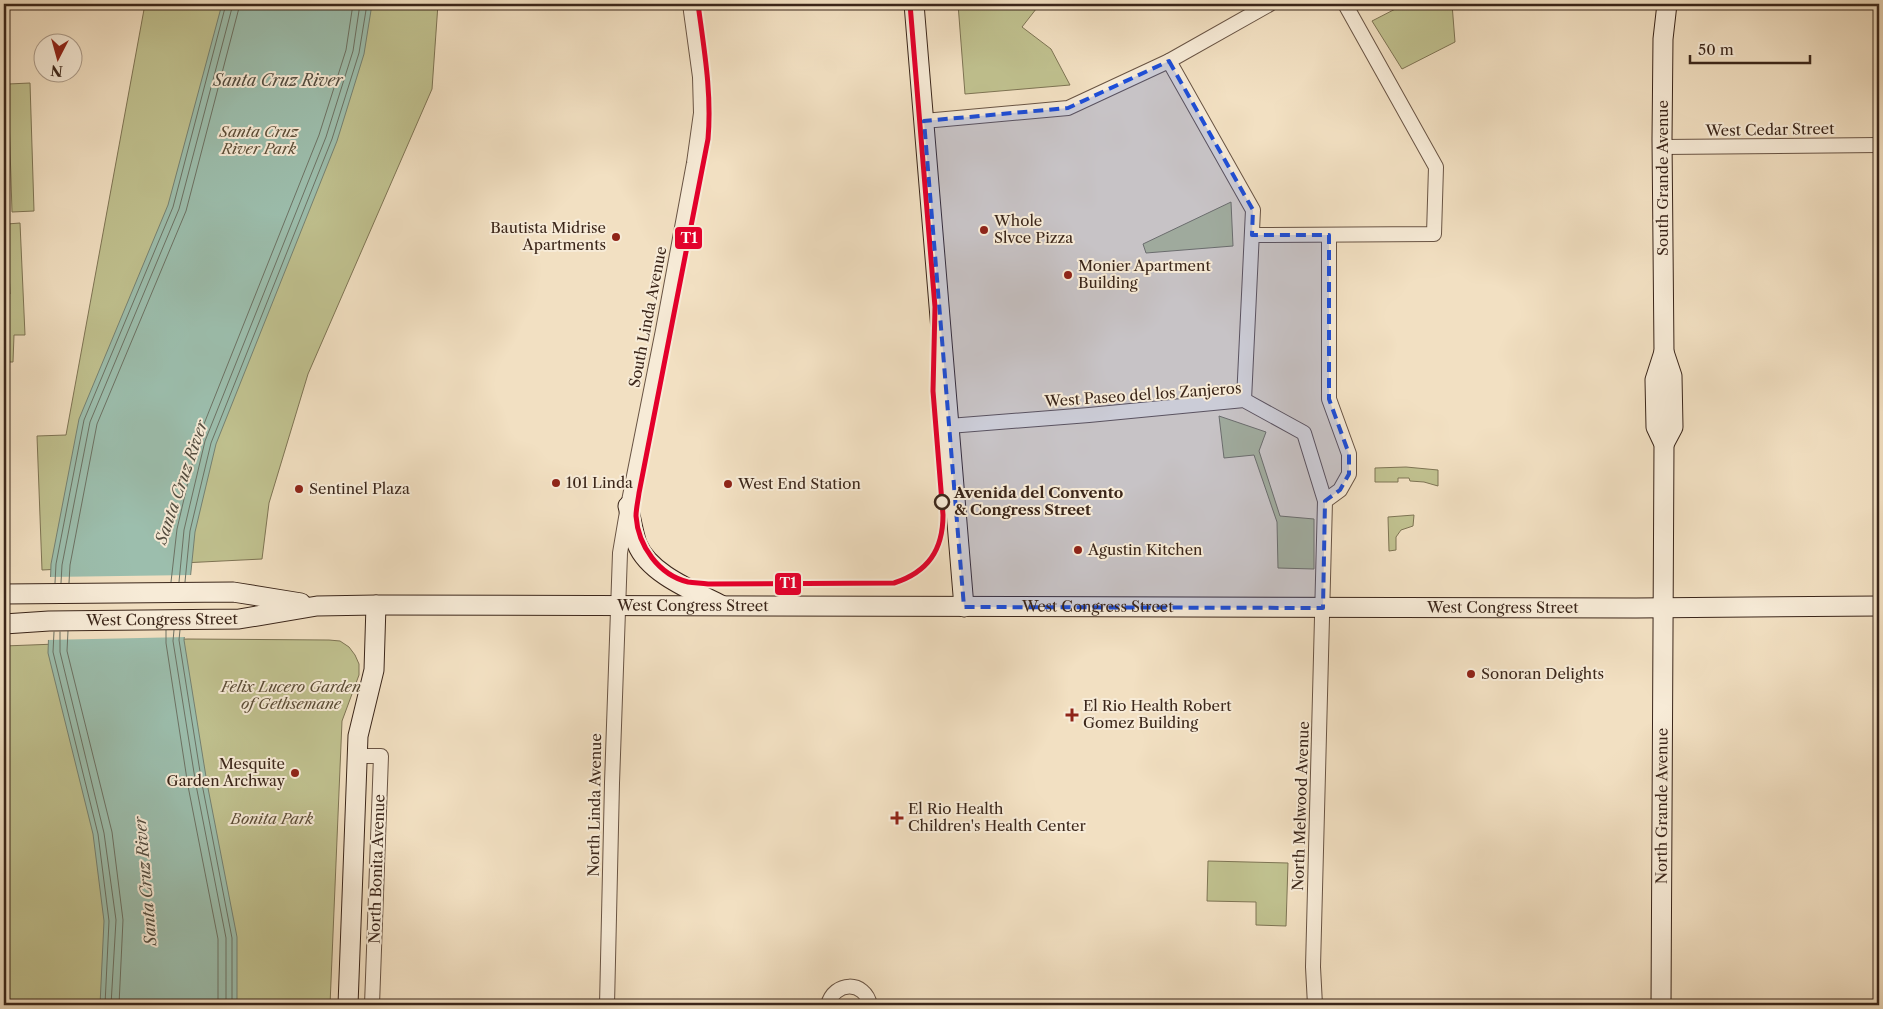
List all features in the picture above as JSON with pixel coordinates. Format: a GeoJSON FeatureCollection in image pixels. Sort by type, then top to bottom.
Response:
{"type":"FeatureCollection","features":[{"type":"Feature","properties":{"kind":"main road"},"geometry":{"type":"LineString","coordinates":[[914,4],[964,607]]}},
{"type":"Feature","properties":{"kind":"main road","name":"South Grande Avenue"},"geometry":{"type":"LineString","coordinates":[[1662,608],[1664,444],[1656,427],[1655,380],[1664,352],[1662,147],[1663,39],[1667,4]]}},
{"type":"Feature","properties":{"kind":"main road"},"geometry":{"type":"LineString","coordinates":[[628,506],[638,545],[645,557],[661,572],[672,579],[724,606]]}},
{"type":"Feature","properties":{"kind":"main road","name":"West Congress Street"},"geometry":{"type":"LineString","coordinates":[[4,594],[233,592],[317,606]]}},
{"type":"Feature","properties":{"kind":"main road","name":"West Congress Street"},"geometry":{"type":"LineString","coordinates":[[4,624],[49,621],[239,619],[317,606],[376,605],[1323,608],[1879,606]]}},
{"type":"Feature","properties":{"kind":"main road","name":"North Bonita Avenue"},"geometry":{"type":"LineString","coordinates":[[348,1005],[358,736],[374,670],[376,605]]}},
{"type":"Feature","properties":{"kind":"main road","name":"North Grande Avenue"},"geometry":{"type":"LineString","coordinates":[[1661,1005],[1662,608]]}},
{"type":"Feature","properties":{"kind":"street","name":"South Linda Avenue"},"geometry":{"type":"LineString","coordinates":[[618,606],[620,553],[694,163],[700,113],[700,77],[690,4]]}},
{"type":"Feature","properties":{"kind":"street"},"geometry":{"type":"LineString","coordinates":[[924,121],[1068,108],[1169,61],[1270,4]]}},
{"type":"Feature","properties":{"kind":"street"},"geometry":{"type":"LineString","coordinates":[[1252,235],[1434,234],[1436,167],[1345,4]]}},
{"type":"Feature","properties":{"kind":"street"},"geometry":{"type":"LineString","coordinates":[[1169,61],[1253,210],[1244,400]]}},
{"type":"Feature","properties":{"kind":"street","name":"West Cedar Street"},"geometry":{"type":"LineString","coordinates":[[1662,147],[1879,145]]}},
{"type":"Feature","properties":{"kind":"street"},"geometry":{"type":"LineString","coordinates":[[1325,501],[1340,490],[1349,474],[1349,454],[1329,399],[1329,235]]}},
{"type":"Feature","properties":{"kind":"street","name":"West Paseo del los Zanjeros"},"geometry":{"type":"LineString","coordinates":[[949,426],[1244,400],[1304,432],[1325,501],[1323,608]]}},
{"type":"Feature","properties":{"kind":"street","name":"North Linda Avenue"},"geometry":{"type":"LineString","coordinates":[[607,1005],[618,606]]}},
{"type":"Feature","properties":{"kind":"street","name":"North Melwood Avenue"},"geometry":{"type":"LineString","coordinates":[[1315,1005],[1313,967],[1323,608]]}},
{"type":"Feature","properties":{"kind":"street","name":"North Bonita Avenue"},"geometry":{"type":"LineString","coordinates":[[357,756],[381,756],[372,1005]]}},
{"type":"Feature","properties":{"kind":"street"},"geometry":{"type":"LineString","coordinates":[[828,1005],[830,996],[835,991],[850,987],[867,996],[870,1005]]}},
{"type":"Feature","properties":{"kind":"highlighted area"},"geometry":{"type":"Polygon","coordinates":[[[1169,61],[1253,210],[1252,235],[1329,235],[1329,399],[1349,454],[1349,474],[1340,490],[1325,501],[1323,608],[964,607],[924,121],[1068,108],[1169,61]]]}},
{"type":"Feature","properties":{"kind":"green space","name":"Santa Cruz River Park"},"geometry":{"type":"Polygon","coordinates":[[[145,4],[438,4],[432,89],[308,374],[269,503],[262,559],[42,570],[37,436],[66,435],[145,4]]]}},
{"type":"Feature","properties":{"kind":"green space"},"geometry":{"type":"Polygon","coordinates":[[[958,4],[1040,4],[1022,27],[1051,49],[1070,85],[965,94],[958,4]]]}},
{"type":"Feature","properties":{"kind":"green space"},"geometry":{"type":"Polygon","coordinates":[[[1405,4],[1452,4],[1455,42],[1402,69],[1372,21],[1405,4]]]}},
{"type":"Feature","properties":{"kind":"green space"},"geometry":{"type":"Polygon","coordinates":[[[30,83],[34,211],[12,212],[8,84],[30,83]]]}},
{"type":"Feature","properties":{"kind":"green space"},"geometry":{"type":"Polygon","coordinates":[[[1231,202],[1233,246],[1146,253],[1143,244],[1231,202]]]}},
{"type":"Feature","properties":{"kind":"green space"},"geometry":{"type":"Polygon","coordinates":[[[20,223],[25,335],[14,335],[13,362],[4,362],[4,295],[10,294],[7,224],[20,223]]]}},
{"type":"Feature","properties":{"kind":"green space"},"geometry":{"type":"Polygon","coordinates":[[[1219,416],[1266,432],[1259,451],[1280,516],[1314,519],[1314,569],[1278,568],[1277,522],[1254,455],[1224,458],[1219,416]]]}},
{"type":"Feature","properties":{"kind":"green space"},"geometry":{"type":"Polygon","coordinates":[[[1406,467],[1438,470],[1438,486],[1410,481],[1409,478],[1398,478],[1398,482],[1375,482],[1375,468],[1406,467]]]}},
{"type":"Feature","properties":{"kind":"green space"},"geometry":{"type":"Polygon","coordinates":[[[1414,515],[1413,526],[1401,530],[1396,537],[1396,550],[1389,551],[1388,517],[1414,515]]]}},
{"type":"Feature","properties":{"kind":"green space"},"geometry":{"type":"Polygon","coordinates":[[[188,639],[340,641],[349,647],[359,664],[359,675],[342,721],[330,1005],[4,1005],[4,646],[188,639]]]}},
{"type":"Feature","properties":{"kind":"green space"},"geometry":{"type":"Polygon","coordinates":[[[1208,861],[1288,863],[1286,926],[1256,925],[1256,902],[1207,901],[1208,861]]]}},
{"type":"Feature","properties":{"kind":"water","name":"Santa Cruz River"},"geometry":{"type":"Polygon","coordinates":[[[222,4],[372,4],[364,54],[337,141],[216,444],[195,532],[184,640],[207,783],[237,937],[237,1005],[100,1005],[104,921],[93,834],[48,653],[51,564],[79,419],[168,205],[222,4]]]}},
{"type":"Feature","properties":{"kind":"pier"},"geometry":{"type":"Polygon","coordinates":[[[193,575],[187,637],[46,640],[48,577],[193,575]]]}},
{"type":"Feature","properties":{"kind":"transit line","name":"T1"},"geometry":{"type":"LineString","coordinates":[[698,4],[708,88],[708,139],[636,516],[641,538],[652,558],[659,566],[668,573],[688,582],[708,584],[894,583],[916,573],[924,566],[931,558],[940,539],[943,515],[933,391],[935,307],[910,4]]}},
{"type":"Feature","properties":{"kind":"place","name":"Whole Slvce Pizza"},"geometry":{"type":"Point","coordinates":[984,230]}},
{"type":"Feature","properties":{"kind":"place","name":"Bautista Midrise Apartments"},"geometry":{"type":"Point","coordinates":[616,237]}},
{"type":"Feature","properties":{"kind":"place","name":"Monier Apartment Building"},"geometry":{"type":"Point","coordinates":[1068,275]}},
{"type":"Feature","properties":{"kind":"place","name":"101 Linda"},"geometry":{"type":"Point","coordinates":[556,483]}},
{"type":"Feature","properties":{"kind":"place","name":"West End Station"},"geometry":{"type":"Point","coordinates":[728,484]}},
{"type":"Feature","properties":{"kind":"place","name":"Sentinel Plaza"},"geometry":{"type":"Point","coordinates":[299,489]}},
{"type":"Feature","properties":{"kind":"place","name":"Avenida del Convento & Congress Street"},"geometry":{"type":"Point","coordinates":[942,502]}},
{"type":"Feature","properties":{"kind":"place","name":"Agustin Kitchen"},"geometry":{"type":"Point","coordinates":[1078,550]}},
{"type":"Feature","properties":{"kind":"place","name":"Sonoran Delights"},"geometry":{"type":"Point","coordinates":[1471,674]}},
{"type":"Feature","properties":{"kind":"place","name":"El Rio Health Robert Gomez Building"},"geometry":{"type":"Point","coordinates":[1072,715]}},
{"type":"Feature","properties":{"kind":"place","name":"Mesquite Garden Archway"},"geometry":{"type":"Point","coordinates":[295,773]}},
{"type":"Feature","properties":{"kind":"place","name":"El Rio Health Children's Health Center"},"geometry":{"type":"Point","coordinates":[897,818]}},
{"type":"Feature","properties":{"kind":"park label","name":"Felix Lucero Garden of Gethsemane"},"geometry":{"type":"Point","coordinates":[291,696]}},
{"type":"Feature","properties":{"kind":"park label","name":"Bonita Park"},"geometry":{"type":"Point","coordinates":[272,819]}}]}
